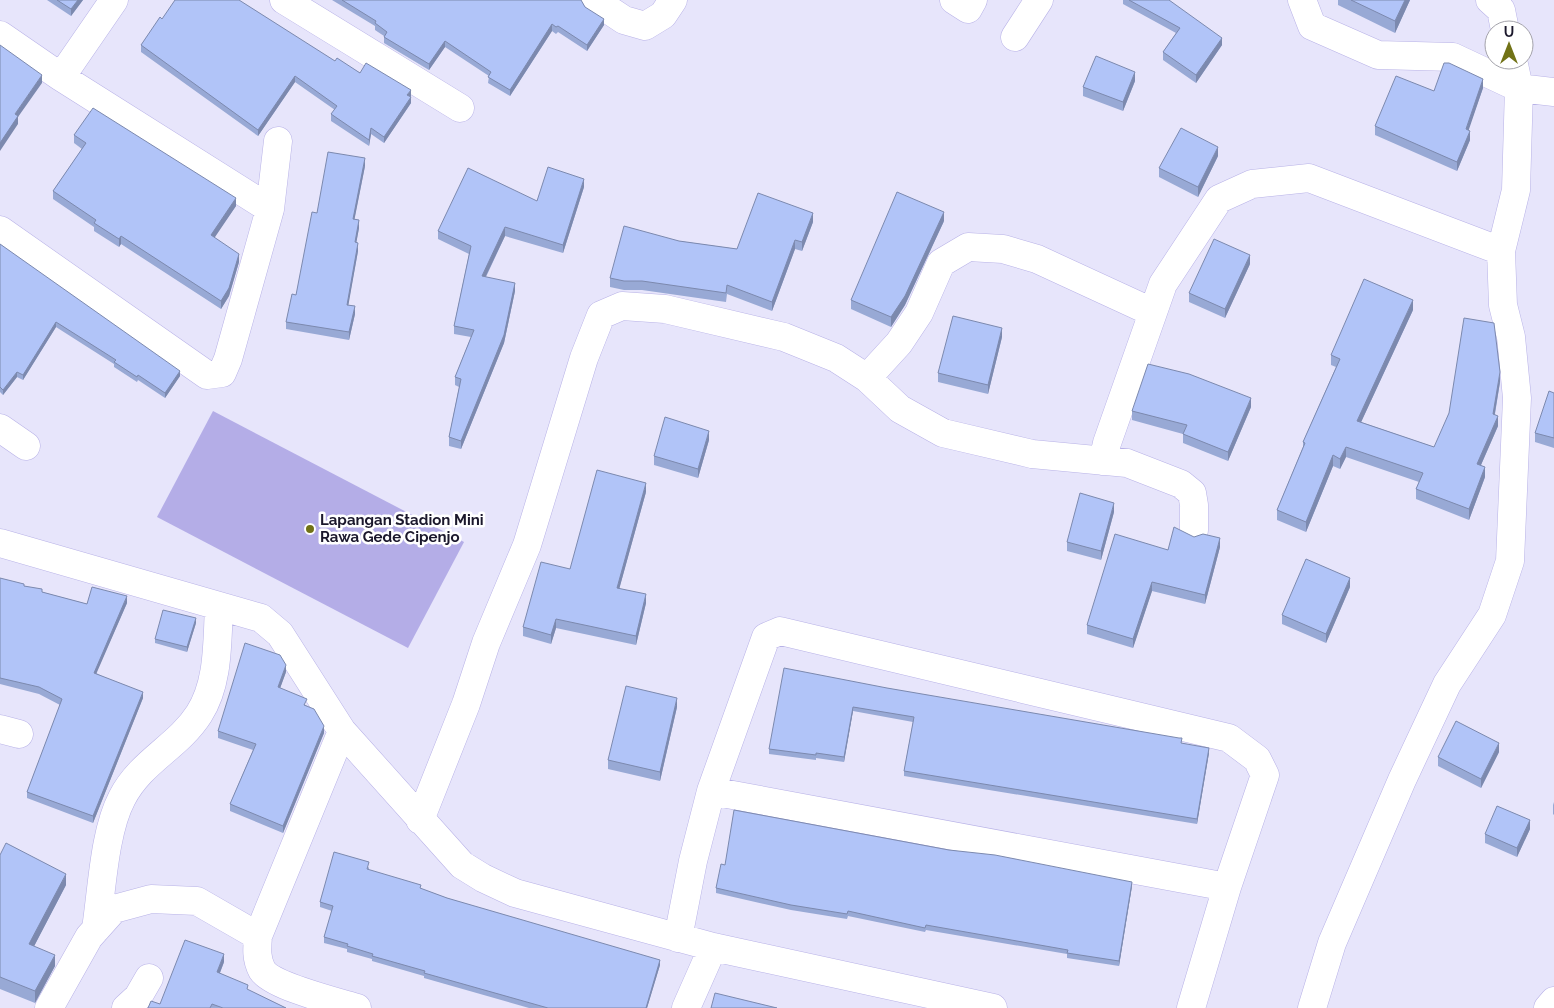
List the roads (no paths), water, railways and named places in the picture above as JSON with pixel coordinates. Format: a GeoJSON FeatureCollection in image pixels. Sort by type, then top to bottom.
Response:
{"type":"FeatureCollection","features":[{"type":"Feature","properties":{"kind":"street"},"geometry":{"type":"LineString","coordinates":[[61,77],[114,0]]}},
{"type":"Feature","properties":{"kind":"street"},"geometry":{"type":"LineString","coordinates":[[284,0],[460,108]]}},
{"type":"Feature","properties":{"kind":"street"},"geometry":{"type":"LineString","coordinates":[[594,0],[624,20],[645,26],[663,15],[674,0]]}},
{"type":"Feature","properties":{"kind":"street"},"geometry":{"type":"LineString","coordinates":[[954,0],[968,9],[973,0]]}},
{"type":"Feature","properties":{"kind":"street"},"geometry":{"type":"LineString","coordinates":[[1015,37],[1039,0]]}},
{"type":"Feature","properties":{"kind":"street"},"geometry":{"type":"LineString","coordinates":[[1302,0],[1312,26],[1378,55],[1453,57],[1519,88],[1554,92]]}},
{"type":"Feature","properties":{"kind":"street"},"geometry":{"type":"LineString","coordinates":[[1490,0],[1501,10],[1503,20]]}},
{"type":"Feature","properties":{"kind":"street"},"geometry":{"type":"LineString","coordinates":[[0,35],[61,77],[270,209]]}},
{"type":"Feature","properties":{"kind":"street"},"geometry":{"type":"LineString","coordinates":[[1312,1008],[1332,943],[1402,780],[1447,684],[1492,615],[1510,561],[1517,398],[1511,337],[1503,305],[1501,251],[1516,190],[1519,88],[1515,70]]}},
{"type":"Feature","properties":{"kind":"street"},"geometry":{"type":"LineString","coordinates":[[0,230],[207,375],[222,373],[228,359],[270,209],[278,141]]}},
{"type":"Feature","properties":{"kind":"street"},"geometry":{"type":"LineString","coordinates":[[1103,461],[1107,443],[1152,312],[1164,284],[1219,199],[1252,184],[1309,178],[1501,251]]}},
{"type":"Feature","properties":{"kind":"street"},"geometry":{"type":"LineString","coordinates":[[867,378],[899,343],[919,313],[941,264],[968,247],[1003,249],[1037,259],[1152,312]]}},
{"type":"Feature","properties":{"kind":"street"},"geometry":{"type":"LineString","coordinates":[[420,820],[466,704],[486,643],[527,545],[584,358],[601,315],[622,306],[674,311],[784,337],[836,358],[867,378],[900,409],[943,432],[1032,454],[1127,463],[1181,484],[1192,493],[1194,530]]}},
{"type":"Feature","properties":{"kind":"street"},"geometry":{"type":"LineString","coordinates":[[0,428],[26,446]]}},
{"type":"Feature","properties":{"kind":"street"},"geometry":{"type":"LineString","coordinates":[[0,543],[261,618],[280,634],[342,731],[420,820],[462,865],[515,893],[713,947],[994,1008]]}},
{"type":"Feature","properties":{"kind":"street"},"geometry":{"type":"LineString","coordinates":[[96,929],[115,811],[135,776],[187,728],[199,714],[215,670],[219,607]]}},
{"type":"Feature","properties":{"kind":"street"},"geometry":{"type":"LineString","coordinates":[[678,938],[693,861],[712,791],[766,637],[780,631],[1229,738],[1257,758],[1265,775],[1227,887],[1191,1008]]}},
{"type":"Feature","properties":{"kind":"street"},"geometry":{"type":"LineString","coordinates":[[342,731],[258,936],[256,953],[262,970],[270,978],[312,1002],[357,1008]]}},
{"type":"Feature","properties":{"kind":"street"},"geometry":{"type":"LineString","coordinates":[[712,791],[1227,887]]}},
{"type":"Feature","properties":{"kind":"street"},"geometry":{"type":"LineString","coordinates":[[49,1008],[74,960],[96,929],[114,909],[151,899],[196,901],[258,936]]}},
{"type":"Feature","properties":{"kind":"street"},"geometry":{"type":"LineString","coordinates":[[686,1008],[713,947]]}},
{"type":"Feature","properties":{"kind":"street"},"geometry":{"type":"LineString","coordinates":[[126,1008],[130,1007],[149,978]]}},
{"type":"Feature","properties":{"kind":"street"},"geometry":{"type":"LineString","coordinates":[[1548,1008],[1554,1001]]}},
{"type":"Feature","properties":{"kind":"place","name":"Lapangan Stadion Mini Rawa Gede Cipenjo"},"geometry":{"type":"Point","coordinates":[310,529]}}]}
